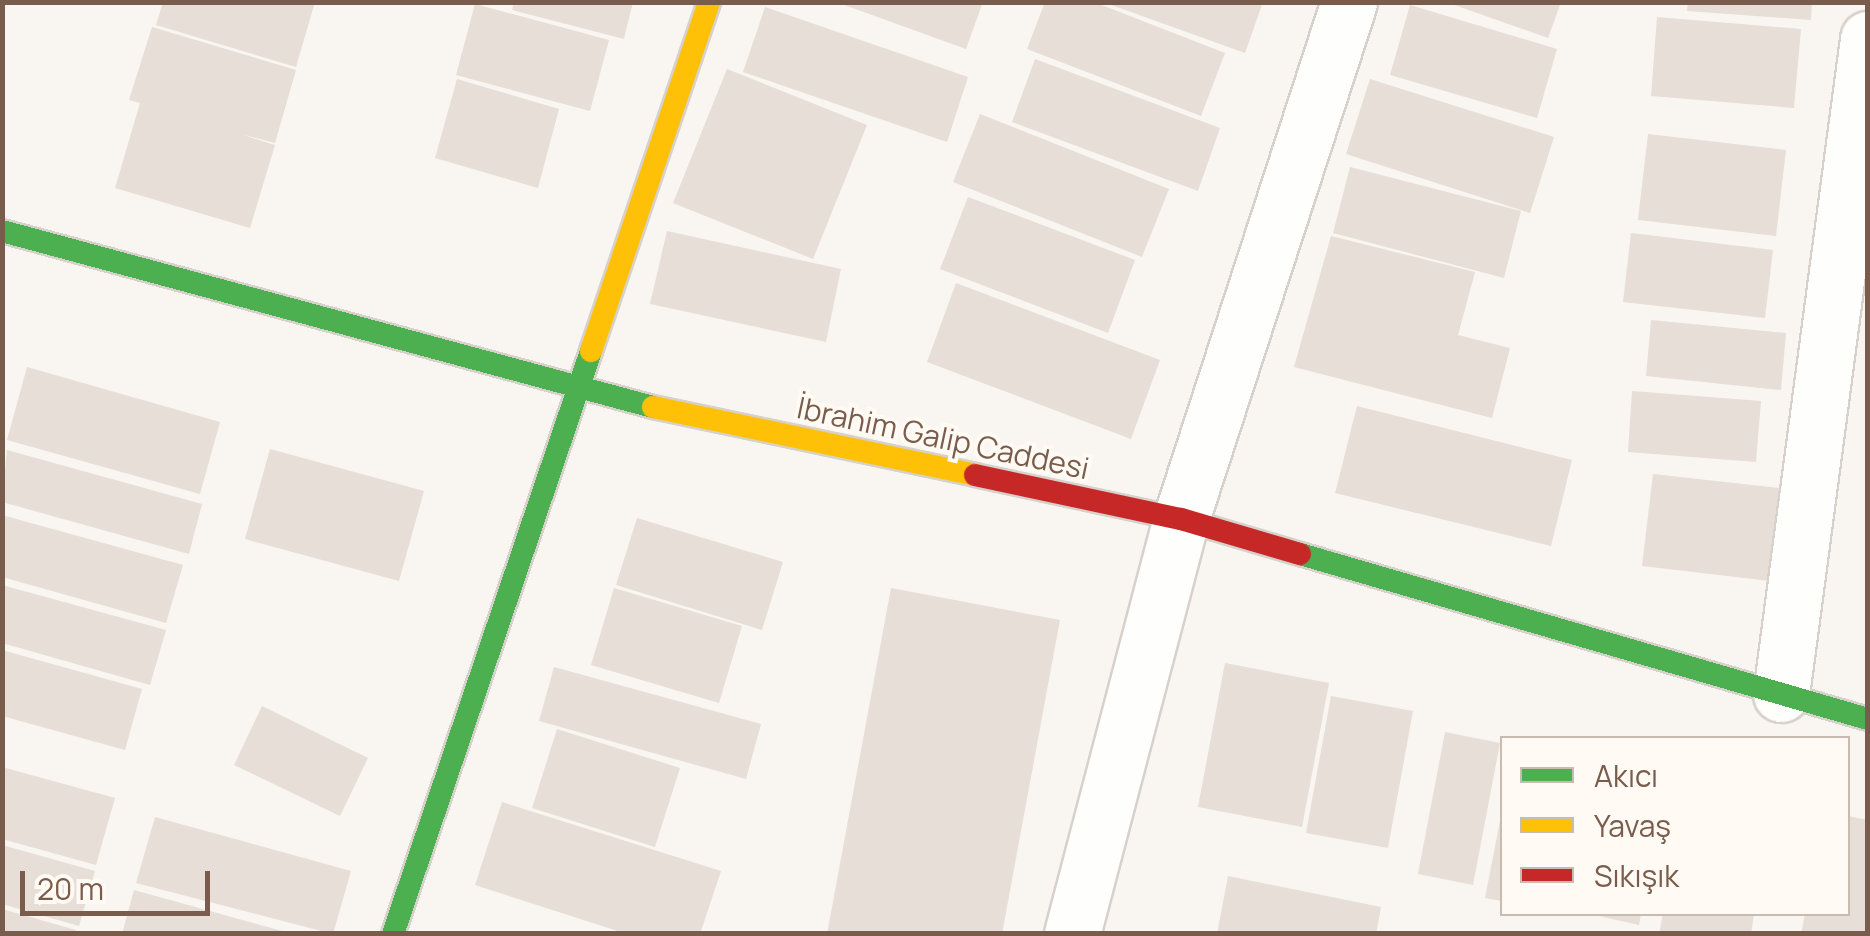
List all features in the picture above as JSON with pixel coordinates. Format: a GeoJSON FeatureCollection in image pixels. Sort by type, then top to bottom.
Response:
{"type":"FeatureCollection","features":[{"type":"Feature","properties":{"kind":"street"},"geometry":{"type":"LineString","coordinates":[[393,934],[572,390],[709,2]]}},
{"type":"Feature","properties":{"kind":"street"},"geometry":{"type":"LineString","coordinates":[[1072,934],[1181,519],[1349,2]]}},
{"type":"Feature","properties":{"kind":"street"},"geometry":{"type":"LineString","coordinates":[[1781,694],[1868,39]]}},
{"type":"Feature","properties":{"kind":"street","name":"İbrahim Galip Caddesi"},"geometry":{"type":"LineString","coordinates":[[2,231],[572,390],[1181,519],[1868,719]]}},
{"type":"Feature","properties":{"kind":"building"},"geometry":{"type":"Polygon","coordinates":[[[163,2],[315,2],[296,67],[156,25],[163,2]]]}},
{"type":"Feature","properties":{"kind":"building"},"geometry":{"type":"Polygon","coordinates":[[[514,2],[633,2],[624,39],[512,10],[514,2]]]}},
{"type":"Feature","properties":{"kind":"building"},"geometry":{"type":"Polygon","coordinates":[[[836,2],[983,2],[966,49],[836,2]]]}},
{"type":"Feature","properties":{"kind":"building"},"geometry":{"type":"Polygon","coordinates":[[[1045,2],[1094,2],[1225,53],[1201,116],[1027,49],[1045,2]]]}},
{"type":"Feature","properties":{"kind":"building"},"geometry":{"type":"Polygon","coordinates":[[[1103,2],[1263,2],[1245,53],[1103,2]]]}},
{"type":"Feature","properties":{"kind":"building"},"geometry":{"type":"Polygon","coordinates":[[[1446,2],[1561,2],[1548,38],[1446,2]]]}},
{"type":"Feature","properties":{"kind":"building"},"geometry":{"type":"Polygon","coordinates":[[[1688,2],[1812,2],[1811,20],[1687,11],[1688,2]]]}},
{"type":"Feature","properties":{"kind":"building"},"geometry":{"type":"Polygon","coordinates":[[[475,4],[609,40],[590,111],[456,75],[475,4]]]}},
{"type":"Feature","properties":{"kind":"building"},"geometry":{"type":"Polygon","coordinates":[[[1410,5],[1557,49],[1537,118],[1390,75],[1410,5]]]}},
{"type":"Feature","properties":{"kind":"building"},"geometry":{"type":"Polygon","coordinates":[[[765,7],[968,77],[947,142],[743,72],[765,7]]]}},
{"type":"Feature","properties":{"kind":"building"},"geometry":{"type":"Polygon","coordinates":[[[1657,17],[1801,29],[1794,108],[1651,96],[1657,17]]]}},
{"type":"Feature","properties":{"kind":"building"},"geometry":{"type":"Polygon","coordinates":[[[152,27],[296,70],[275,143],[240,134],[275,145],[250,228],[115,188],[140,103],[129,100],[152,27]]]}},
{"type":"Feature","properties":{"kind":"building"},"geometry":{"type":"Polygon","coordinates":[[[1035,59],[1220,128],[1198,191],[1012,122],[1035,59]]]}},
{"type":"Feature","properties":{"kind":"building"},"geometry":{"type":"Polygon","coordinates":[[[727,69],[867,125],[813,259],[673,203],[727,69]]]}},
{"type":"Feature","properties":{"kind":"building"},"geometry":{"type":"Polygon","coordinates":[[[457,79],[559,109],[538,188],[435,158],[457,79]]]}},
{"type":"Feature","properties":{"kind":"building"},"geometry":{"type":"Polygon","coordinates":[[[1370,79],[1554,137],[1530,213],[1346,154],[1370,79]]]}},
{"type":"Feature","properties":{"kind":"building"},"geometry":{"type":"Polygon","coordinates":[[[980,114],[1169,189],[1142,257],[953,182],[980,114]]]}},
{"type":"Feature","properties":{"kind":"building"},"geometry":{"type":"Polygon","coordinates":[[[1648,134],[1786,150],[1776,236],[1638,220],[1648,134]]]}},
{"type":"Feature","properties":{"kind":"building"},"geometry":{"type":"Polygon","coordinates":[[[1350,167],[1521,211],[1504,278],[1333,233],[1350,167]]]}},
{"type":"Feature","properties":{"kind":"building"},"geometry":{"type":"Polygon","coordinates":[[[968,197],[1135,260],[1108,333],[940,269],[968,197]]]}},
{"type":"Feature","properties":{"kind":"building"},"geometry":{"type":"Polygon","coordinates":[[[667,231],[841,269],[826,342],[650,304],[667,231]]]}},
{"type":"Feature","properties":{"kind":"building"},"geometry":{"type":"Polygon","coordinates":[[[1631,233],[1773,250],[1765,318],[1623,302],[1631,233]]]}},
{"type":"Feature","properties":{"kind":"building"},"geometry":{"type":"Polygon","coordinates":[[[1331,236],[1475,272],[1458,335],[1510,348],[1492,418],[1294,367],[1331,236]]]}},
{"type":"Feature","properties":{"kind":"building"},"geometry":{"type":"Polygon","coordinates":[[[956,283],[1160,360],[1131,439],[927,362],[956,283]]]}},
{"type":"Feature","properties":{"kind":"building"},"geometry":{"type":"Polygon","coordinates":[[[1651,320],[1786,333],[1781,390],[1646,376],[1651,320]]]}},
{"type":"Feature","properties":{"kind":"building"},"geometry":{"type":"Polygon","coordinates":[[[27,367],[220,422],[200,494],[7,440],[27,367]]]}},
{"type":"Feature","properties":{"kind":"building"},"geometry":{"type":"Polygon","coordinates":[[[1632,391],[1761,401],[1756,462],[1628,452],[1632,391]]]}},
{"type":"Feature","properties":{"kind":"building"},"geometry":{"type":"Polygon","coordinates":[[[1357,406],[1572,460],[1551,546],[1335,493],[1357,406]]]}},
{"type":"Feature","properties":{"kind":"building"},"geometry":{"type":"Polygon","coordinates":[[[270,449],[424,491],[399,581],[245,539],[270,449]]]}},
{"type":"Feature","properties":{"kind":"building"},"geometry":{"type":"Polygon","coordinates":[[[7,450],[202,504],[189,554],[2,502],[7,450]]]}},
{"type":"Feature","properties":{"kind":"building"},"geometry":{"type":"Polygon","coordinates":[[[1653,474],[1779,488],[1770,581],[1642,566],[1653,474]]]}},
{"type":"Feature","properties":{"kind":"building"},"geometry":{"type":"Polygon","coordinates":[[[2,515],[183,565],[166,623],[2,577],[2,515]]]}},
{"type":"Feature","properties":{"kind":"building"},"geometry":{"type":"Polygon","coordinates":[[[637,518],[783,562],[762,630],[616,585],[637,518]]]}},
{"type":"Feature","properties":{"kind":"building"},"geometry":{"type":"Polygon","coordinates":[[[2,585],[166,630],[150,685],[2,643],[2,585]]]}},
{"type":"Feature","properties":{"kind":"building"},"geometry":{"type":"Polygon","coordinates":[[[614,588],[742,626],[719,703],[591,665],[614,588]]]}},
{"type":"Feature","properties":{"kind":"building"},"geometry":{"type":"Polygon","coordinates":[[[891,588],[1060,620],[1002,934],[827,934],[891,588]]]}},
{"type":"Feature","properties":{"kind":"building"},"geometry":{"type":"Polygon","coordinates":[[[2,650],[142,689],[125,750],[2,716],[2,650]]]}},
{"type":"Feature","properties":{"kind":"building"},"geometry":{"type":"Polygon","coordinates":[[[1225,663],[1329,683],[1302,827],[1198,807],[1225,663]]]}},
{"type":"Feature","properties":{"kind":"building"},"geometry":{"type":"Polygon","coordinates":[[[554,667],[761,724],[746,779],[539,721],[554,667]]]}},
{"type":"Feature","properties":{"kind":"building"},"geometry":{"type":"Polygon","coordinates":[[[1331,696],[1413,711],[1388,848],[1306,833],[1331,696]]]}},
{"type":"Feature","properties":{"kind":"building"},"geometry":{"type":"Polygon","coordinates":[[[262,706],[368,758],[340,816],[234,765],[262,706]]]}},
{"type":"Feature","properties":{"kind":"building"},"geometry":{"type":"Polygon","coordinates":[[[557,729],[680,768],[655,847],[532,808],[557,729]]]}},
{"type":"Feature","properties":{"kind":"building"},"geometry":{"type":"Polygon","coordinates":[[[1445,732],[1500,743],[1473,885],[1418,874],[1445,732]]]}},
{"type":"Feature","properties":{"kind":"building"},"geometry":{"type":"Polygon","coordinates":[[[2,767],[115,798],[96,865],[2,839],[2,767]]]}},
{"type":"Feature","properties":{"kind":"building"},"geometry":{"type":"Polygon","coordinates":[[[502,802],[721,871],[700,934],[627,934],[475,885],[502,802]]]}},
{"type":"Feature","properties":{"kind":"building"},"geometry":{"type":"Polygon","coordinates":[[[1850,816],[1868,820],[1868,934],[1801,934],[1805,916],[1850,916],[1850,816]]]}},
{"type":"Feature","properties":{"kind":"building"},"geometry":{"type":"Polygon","coordinates":[[[155,817],[351,871],[333,934],[136,883],[155,817]]]}},
{"type":"Feature","properties":{"kind":"building"},"geometry":{"type":"Polygon","coordinates":[[[1500,821],[1500,901],[1485,898],[1500,821]]]}},
{"type":"Feature","properties":{"kind":"building"},"geometry":{"type":"Polygon","coordinates":[[[2,845],[95,871],[79,926],[2,904],[2,845]]]}},
{"type":"Feature","properties":{"kind":"building"},"geometry":{"type":"Polygon","coordinates":[[[1228,876],[1381,907],[1376,934],[1217,934],[1228,876]]]}},
{"type":"Feature","properties":{"kind":"building"},"geometry":{"type":"Polygon","coordinates":[[[134,890],[286,932],[286,934],[122,934],[134,890]]]}},
{"type":"Feature","properties":{"kind":"building"},"geometry":{"type":"Polygon","coordinates":[[[2,909],[76,930],[75,934],[2,934],[2,909]]]}},
{"type":"Feature","properties":{"kind":"building"},"geometry":{"type":"Polygon","coordinates":[[[1599,916],[1641,916],[1639,925],[1599,916]]]}},
{"type":"Feature","properties":{"kind":"building"},"geometry":{"type":"Polygon","coordinates":[[[1663,916],[1754,916],[1751,934],[1659,934],[1663,916]]]}},
{"type":"Feature","properties":{"kind":"traffic: fast"},"geometry":{"type":"LineString","coordinates":[[2,231],[653,407]]}},
{"type":"Feature","properties":{"kind":"traffic: fast"},"geometry":{"type":"LineString","coordinates":[[393,934],[591,351]]}},
{"type":"Feature","properties":{"kind":"traffic: fast"},"geometry":{"type":"LineString","coordinates":[[1300,554],[1868,719]]}},
{"type":"Feature","properties":{"kind":"traffic: slow"},"geometry":{"type":"LineString","coordinates":[[591,351],[709,2]]}},
{"type":"Feature","properties":{"kind":"traffic: slow"},"geometry":{"type":"LineString","coordinates":[[653,407],[975,475]]}},
{"type":"Feature","properties":{"kind":"traffic: jam"},"geometry":{"type":"LineString","coordinates":[[975,475],[1181,519],[1300,554]]}}]}
